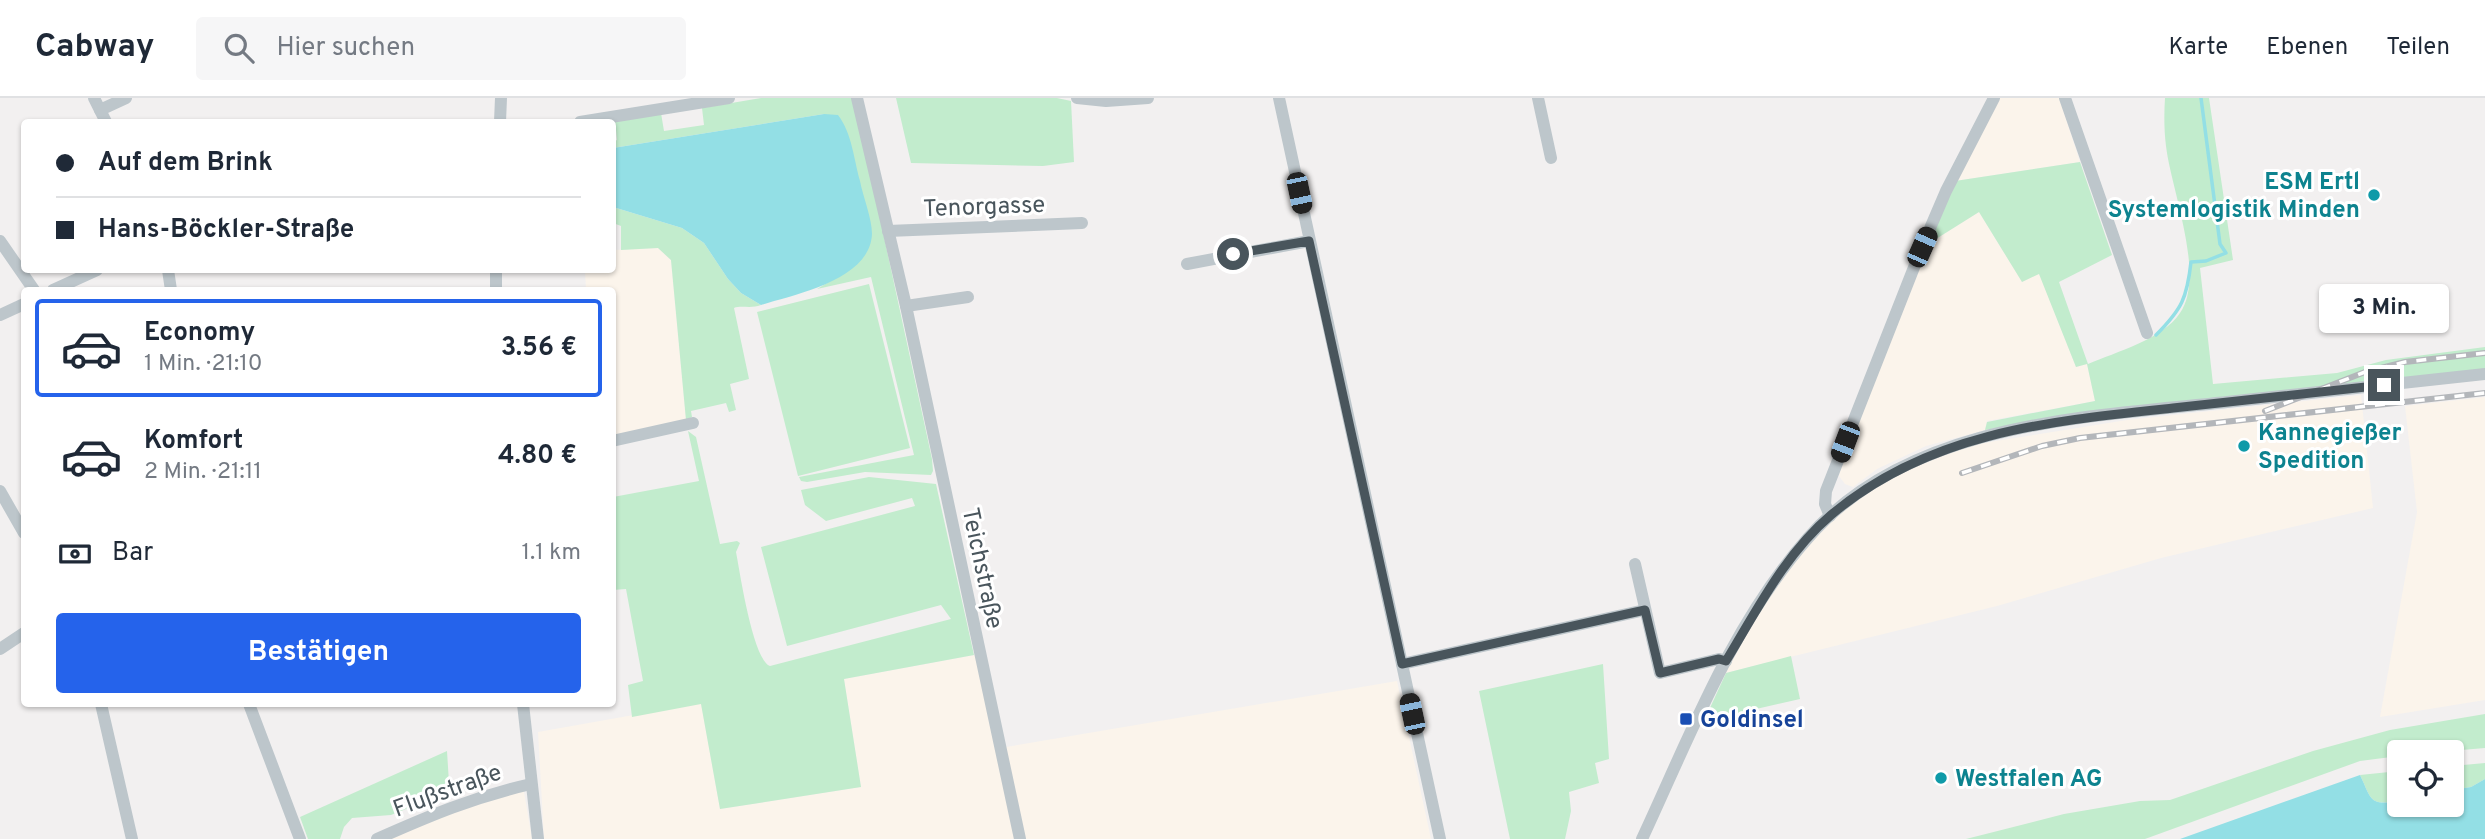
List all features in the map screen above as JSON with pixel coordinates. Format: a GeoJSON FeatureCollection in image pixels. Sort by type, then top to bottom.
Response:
{"type":"FeatureCollection","features":[{"type":"Feature","properties":{"kind":"street"},"geometry":{"type":"LineString","coordinates":[[97,104],[126,98]]}},
{"type":"Feature","properties":{"kind":"street"},"geometry":{"type":"LineString","coordinates":[[500,119],[501,98]]}},
{"type":"Feature","properties":{"kind":"street"},"geometry":{"type":"LineString","coordinates":[[594,119],[668,103],[729,98]]}},
{"type":"Feature","properties":{"kind":"street","name":"Teichstraße"},"geometry":{"type":"LineString","coordinates":[[857,98],[906,306],[1020,839]]}},
{"type":"Feature","properties":{"kind":"street"},"geometry":{"type":"LineString","coordinates":[[1077,98],[1106,101],[1148,98]]}},
{"type":"Feature","properties":{"kind":"street"},"geometry":{"type":"LineString","coordinates":[[1279,98],[1440,839]]}},
{"type":"Feature","properties":{"kind":"street"},"geometry":{"type":"LineString","coordinates":[[1538,98],[1551,158]]}},
{"type":"Feature","properties":{"kind":"street"},"geometry":{"type":"LineString","coordinates":[[1830,516],[1825,504],[1826,491],[1922,247],[1946,191],[1994,98]]}},
{"type":"Feature","properties":{"kind":"street"},"geometry":{"type":"LineString","coordinates":[[2065,98],[2147,333]]}},
{"type":"Feature","properties":{"kind":"street","name":"Tenorgasse"},"geometry":{"type":"LineString","coordinates":[[888,231],[1082,223]]}},
{"type":"Feature","properties":{"kind":"street"},"geometry":{"type":"LineString","coordinates":[[0,241],[21,271]]}},
{"type":"Feature","properties":{"kind":"street"},"geometry":{"type":"LineString","coordinates":[[1187,264],[1309,241]]}},
{"type":"Feature","properties":{"kind":"street"},"geometry":{"type":"LineString","coordinates":[[59,287],[90,273]]}},
{"type":"Feature","properties":{"kind":"street"},"geometry":{"type":"LineString","coordinates":[[906,306],[968,297]]}},
{"type":"Feature","properties":{"kind":"street"},"geometry":{"type":"LineString","coordinates":[[0,315],[21,305]]}},
{"type":"Feature","properties":{"kind":"street"},"geometry":{"type":"LineString","coordinates":[[1642,839],[1726,661],[1778,574],[1809,536],[1830,516],[1862,491],[1908,464],[1959,444],[2069,420],[2485,374]]}},
{"type":"Feature","properties":{"kind":"street"},"geometry":{"type":"LineString","coordinates":[[616,440],[693,423]]}},
{"type":"Feature","properties":{"kind":"street"},"geometry":{"type":"LineString","coordinates":[[0,491],[21,528]]}},
{"type":"Feature","properties":{"kind":"street"},"geometry":{"type":"LineString","coordinates":[[1635,564],[1660,673],[1719,659],[1726,661]]}},
{"type":"Feature","properties":{"kind":"street"},"geometry":{"type":"LineString","coordinates":[[1402,664],[1645,610]]}},
{"type":"Feature","properties":{"kind":"street"},"geometry":{"type":"LineString","coordinates":[[0,649],[21,635]]}},
{"type":"Feature","properties":{"kind":"street"},"geometry":{"type":"LineString","coordinates":[[102,707],[132,839]]}},
{"type":"Feature","properties":{"kind":"street"},"geometry":{"type":"LineString","coordinates":[[250,707],[300,839]]}},
{"type":"Feature","properties":{"kind":"street"},"geometry":{"type":"LineString","coordinates":[[523,707],[538,837]]}},
{"type":"Feature","properties":{"kind":"street","name":"Flußstraße"},"geometry":{"type":"LineString","coordinates":[[377,839],[446,808],[531,784]]}},
{"type":"Feature","properties":{"kind":"shaded area"},"geometry":{"type":"Polygon","coordinates":[[[1999,98],[2059,98],[2080,162],[1955,181],[1999,98]]]}},
{"type":"Feature","properties":{"kind":"shaded area"},"geometry":{"type":"Polygon","coordinates":[[[1979,212],[2022,282],[2039,273],[2076,367],[2087,364],[2095,401],[1987,421],[1985,430],[1926,446],[1877,469],[1853,487],[1845,484],[1839,476],[1843,460],[1928,244],[1979,212]]]}},
{"type":"Feature","properties":{"kind":"shaded area"},"geometry":{"type":"Polygon","coordinates":[[[658,248],[671,260],[686,420],[616,435],[616,287],[586,287],[585,273],[616,273],[616,250],[658,248]]]}},
{"type":"Feature","properties":{"kind":"shaded area"},"geometry":{"type":"Polygon","coordinates":[[[2361,395],[2373,508],[2161,558],[1997,606],[1713,676],[1810,533],[1851,497],[1923,462],[1977,444],[2127,420],[2361,395]]]}},
{"type":"Feature","properties":{"kind":"shaded area"},"geometry":{"type":"Polygon","coordinates":[[[2485,397],[2485,700],[2380,717],[2417,512],[2405,406],[2485,397]]]}},
{"type":"Feature","properties":{"kind":"shaded area"},"geometry":{"type":"Polygon","coordinates":[[[980,654],[1006,747],[1397,681],[1431,839],[544,839],[538,732],[701,703],[720,809],[861,787],[844,679],[980,654]]]}},
{"type":"Feature","properties":{"kind":"shaded area"},"geometry":{"type":"Polygon","coordinates":[[[523,786],[532,839],[383,839],[523,786]]]}},
{"type":"Feature","properties":{"kind":"green space"},"geometry":{"type":"Polygon","coordinates":[[[761,98],[854,98],[932,459],[931,475],[865,472],[801,481],[799,477],[914,455],[871,277],[817,289],[850,269],[824,114],[616,148],[616,120],[661,113],[664,131],[704,125],[702,108],[761,98]]]}},
{"type":"Feature","properties":{"kind":"green space"},"geometry":{"type":"Polygon","coordinates":[[[896,98],[1057,98],[1071,101],[1074,162],[1043,166],[911,163],[896,98]]]}},
{"type":"Feature","properties":{"kind":"green space"},"geometry":{"type":"Polygon","coordinates":[[[2165,98],[2209,98],[2233,260],[2200,268],[2213,384],[2337,373],[2386,360],[2485,347],[2485,369],[2080,413],[1985,430],[1987,422],[2095,401],[2087,364],[2076,367],[2039,274],[2022,282],[1979,212],[1928,244],[1955,181],[2080,162],[2112,255],[2059,282],[2088,364],[2162,330],[2180,313],[2187,297],[2188,255],[2166,146],[2165,98]]]}},
{"type":"Feature","properties":{"kind":"green space"},"geometry":{"type":"Polygon","coordinates":[[[616,208],[682,228],[704,243],[728,279],[741,293],[761,305],[734,308],[749,379],[730,384],[736,410],[729,412],[726,403],[691,411],[692,417],[686,420],[671,260],[658,248],[621,250],[621,226],[616,224],[616,208]]]}},
{"type":"Feature","properties":{"kind":"green space"},"geometry":{"type":"Polygon","coordinates":[[[869,284],[910,448],[798,476],[757,312],[869,284]]]}},
{"type":"Feature","properties":{"kind":"green space"},"geometry":{"type":"Polygon","coordinates":[[[688,431],[696,437],[720,544],[737,541],[740,543],[736,552],[748,615],[758,649],[770,666],[951,619],[941,605],[787,646],[761,547],[915,506],[912,498],[826,521],[805,505],[801,490],[869,477],[936,484],[974,655],[844,679],[861,787],[720,809],[701,704],[632,717],[628,685],[643,681],[626,589],[616,590],[616,496],[699,481],[688,431]]]}},
{"type":"Feature","properties":{"kind":"green space"},"geometry":{"type":"Polygon","coordinates":[[[1791,656],[1800,699],[1704,721],[1726,673],[1791,656]]]}},
{"type":"Feature","properties":{"kind":"green space"},"geometry":{"type":"Polygon","coordinates":[[[1603,664],[1609,759],[1595,763],[1599,783],[1569,792],[1571,811],[1565,839],[1510,839],[1479,691],[1603,664]]]}},
{"type":"Feature","properties":{"kind":"green space"},"geometry":{"type":"Polygon","coordinates":[[[2485,714],[2485,748],[2464,750],[2464,740],[2387,740],[2387,758],[2360,761],[2145,839],[1966,839],[2064,814],[2140,801],[2170,800],[2313,751],[2390,730],[2485,714]]]}},
{"type":"Feature","properties":{"kind":"green space"},"geometry":{"type":"Polygon","coordinates":[[[447,751],[450,799],[436,797],[391,815],[352,818],[344,827],[340,839],[308,839],[300,817],[447,751]]]}},
{"type":"Feature","properties":{"kind":"green space"},"geometry":{"type":"Polygon","coordinates":[[[2485,763],[2485,779],[2464,788],[2464,765],[2485,763]]]}},
{"type":"Feature","properties":{"kind":"green space"},"geometry":{"type":"Polygon","coordinates":[[[2387,772],[2387,802],[2377,802],[2370,796],[2360,775],[2387,772]]]}},
{"type":"Feature","properties":{"kind":"water"},"geometry":{"type":"Polygon","coordinates":[[[824,114],[838,115],[852,147],[869,214],[872,234],[868,250],[859,263],[829,283],[761,305],[741,293],[728,279],[704,243],[682,228],[616,208],[616,148],[824,114]]]}},
{"type":"Feature","properties":{"kind":"water"},"geometry":{"type":"Polygon","coordinates":[[[2360,775],[2370,796],[2377,802],[2387,802],[2387,817],[2464,817],[2464,788],[2485,779],[2485,839],[2180,839],[2360,775]]]}},
{"type":"Feature","properties":{"kind":"waterway"},"geometry":{"type":"LineString","coordinates":[[2156,335],[2182,302],[2188,285],[2191,262],[2206,261],[2226,253],[2220,244],[2201,98]]}},
{"type":"Feature","properties":{"kind":"railway"},"geometry":{"type":"LineString","coordinates":[[2265,411],[2365,372],[2405,362],[2485,353]]}},
{"type":"Feature","properties":{"kind":"railway"},"geometry":{"type":"LineString","coordinates":[[1962,473],[2042,446],[2080,438],[2485,393]]}},
{"type":"Feature","properties":{"kind":"place","name":"ESM Ertl Systemlogistik Minden"},"geometry":{"type":"Point","coordinates":[2374,195]}},
{"type":"Feature","properties":{"kind":"place","name":"Kannegießer Spedition"},"geometry":{"type":"Point","coordinates":[2244,446]}},
{"type":"Feature","properties":{"kind":"place","name":"Goldinsel"},"geometry":{"type":"Point","coordinates":[1686,719]}},
{"type":"Feature","properties":{"kind":"place","name":"Westfalen AG"},"geometry":{"type":"Point","coordinates":[1941,778]}},
{"type":"Feature","properties":{"kind":"route"},"geometry":{"type":"LineString","coordinates":[[1233,254],[1309,241],[1402,664],[1645,610],[1660,673],[1719,659],[1726,661],[1778,574],[1809,536],[1862,491],[1908,464],[1959,444],[2069,420],[2384,385]]}}]}
